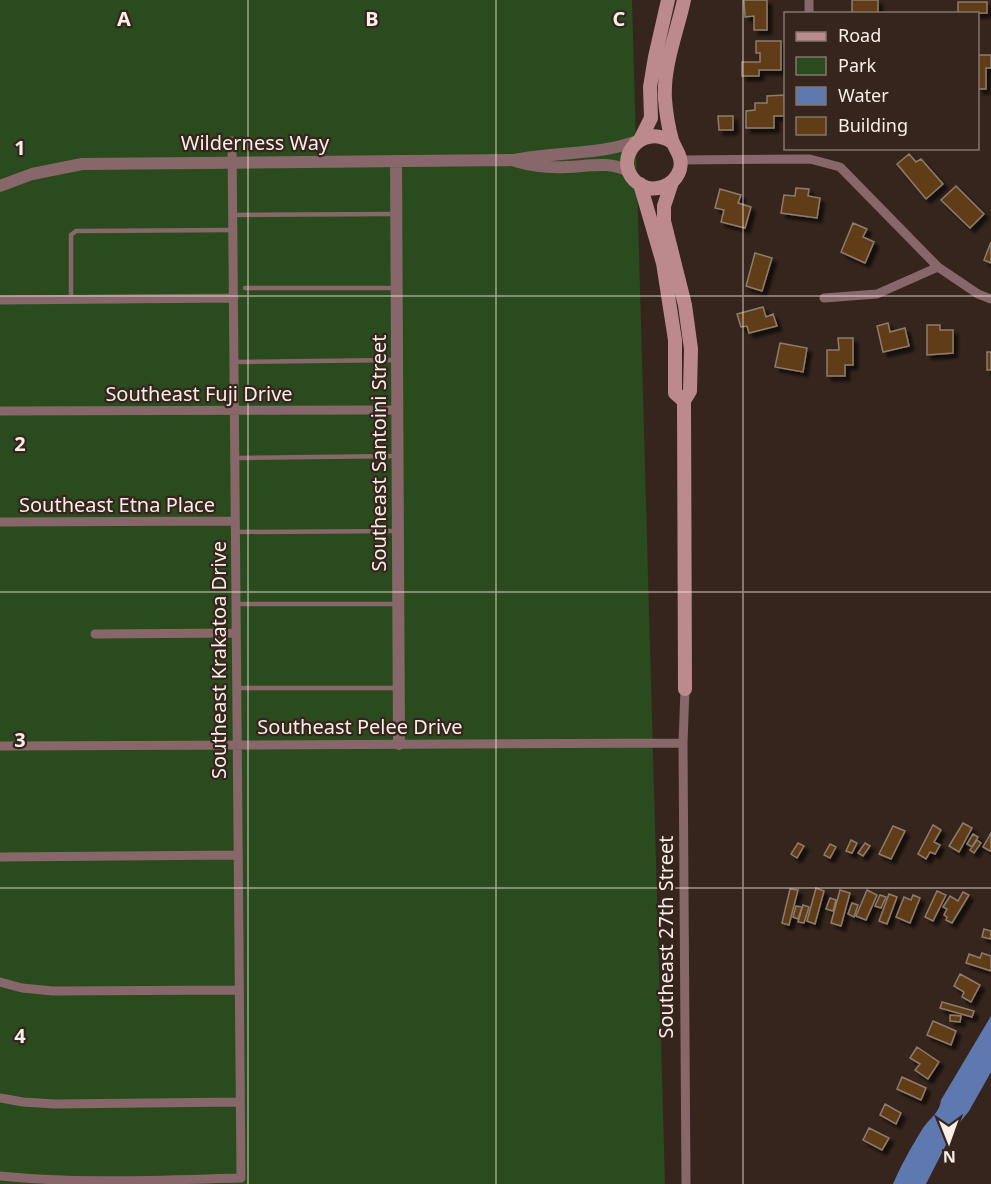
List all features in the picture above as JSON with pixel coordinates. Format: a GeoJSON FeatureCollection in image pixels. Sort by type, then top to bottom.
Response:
{"type":"FeatureCollection","features":[{"type":"Feature","properties":{"kind":"main road"},"geometry":{"type":"LineString","coordinates":[[668,0],[650,87],[651,118],[640,140],[629,153],[629,171],[640,184],[663,262],[675,340],[675,393],[684,401]]}},
{"type":"Feature","properties":{"kind":"main road"},"geometry":{"type":"LineString","coordinates":[[672,142],[667,119],[666,76],[684,0]]}},
{"type":"Feature","properties":{"kind":"main road"},"geometry":{"type":"LineString","coordinates":[[640,140],[657,136],[665,138],[678,149],[681,160],[678,175],[672,182],[664,206],[664,222],[685,305],[691,349],[690,391],[684,401],[685,689]]}},
{"type":"Feature","properties":{"kind":"main road"},"geometry":{"type":"LineString","coordinates":[[640,184],[657,189],[672,182]]}},
{"type":"Feature","properties":{"kind":"street","name":"Wilderness Way"},"geometry":{"type":"LineString","coordinates":[[0,186],[32,174],[82,164],[514,160],[621,147],[640,140]]}},
{"type":"Feature","properties":{"kind":"street","name":"Southeast Krakatoa Drive"},"geometry":{"type":"LineString","coordinates":[[0,1176],[33,1181],[241,1178],[232,141]]}},
{"type":"Feature","properties":{"kind":"street"},"geometry":{"type":"LineString","coordinates":[[810,150],[810,159]]}},
{"type":"Feature","properties":{"kind":"street"},"geometry":{"type":"LineString","coordinates":[[681,160],[810,159],[840,167],[938,267],[978,294],[991,299]]}},
{"type":"Feature","properties":{"kind":"street","name":"Wilderness Way"},"geometry":{"type":"LineString","coordinates":[[514,160],[534,166],[615,165],[629,171]]}},
{"type":"Feature","properties":{"kind":"street","name":"Southeast Santoini Street"},"geometry":{"type":"LineString","coordinates":[[396,161],[399,744]]}},
{"type":"Feature","properties":{"kind":"street"},"geometry":{"type":"LineString","coordinates":[[824,298],[877,294],[938,267]]}},
{"type":"Feature","properties":{"kind":"street"},"geometry":{"type":"LineString","coordinates":[[0,300],[234,298]]}},
{"type":"Feature","properties":{"kind":"street","name":"Southeast Fuji Drive"},"geometry":{"type":"LineString","coordinates":[[0,411],[397,410]]}},
{"type":"Feature","properties":{"kind":"street","name":"Southeast Etna Place"},"geometry":{"type":"LineString","coordinates":[[0,522],[235,521]]}},
{"type":"Feature","properties":{"kind":"street"},"geometry":{"type":"LineString","coordinates":[[95,634],[236,633]]}},
{"type":"Feature","properties":{"kind":"street","name":"Southeast 27th Street"},"geometry":{"type":"LineString","coordinates":[[685,689],[683,743],[686,1184]]}},
{"type":"Feature","properties":{"kind":"street","name":"Southeast Pelee Drive"},"geometry":{"type":"LineString","coordinates":[[0,746],[683,743]]}},
{"type":"Feature","properties":{"kind":"street"},"geometry":{"type":"LineString","coordinates":[[0,857],[237,855]]}},
{"type":"Feature","properties":{"kind":"street"},"geometry":{"type":"LineString","coordinates":[[0,982],[22,988],[53,991],[239,990]]}},
{"type":"Feature","properties":{"kind":"street"},"geometry":{"type":"LineString","coordinates":[[0,1098],[55,1104],[240,1102]]}},
{"type":"Feature","properties":{"kind":"lane"},"geometry":{"type":"LineString","coordinates":[[233,215],[396,214]]}},
{"type":"Feature","properties":{"kind":"lane"},"geometry":{"type":"LineString","coordinates":[[71,299],[71,235],[76,231],[233,230]]}},
{"type":"Feature","properties":{"kind":"lane"},"geometry":{"type":"LineString","coordinates":[[245,288],[397,288]]}},
{"type":"Feature","properties":{"kind":"lane"},"geometry":{"type":"LineString","coordinates":[[234,362],[397,360]]}},
{"type":"Feature","properties":{"kind":"lane"},"geometry":{"type":"LineString","coordinates":[[235,458],[398,456]]}},
{"type":"Feature","properties":{"kind":"lane"},"geometry":{"type":"LineString","coordinates":[[235,532],[398,531]]}},
{"type":"Feature","properties":{"kind":"lane"},"geometry":{"type":"LineString","coordinates":[[236,604],[398,604]]}},
{"type":"Feature","properties":{"kind":"lane"},"geometry":{"type":"LineString","coordinates":[[236,688],[399,688]]}},
{"type":"Feature","properties":{"kind":"green space"},"geometry":{"type":"Polygon","coordinates":[[[0,0],[632,0],[665,1184],[0,1184],[0,0]]]}},
{"type":"Feature","properties":{"kind":"water"},"geometry":{"type":"Polygon","coordinates":[[[991,1016],[991,1072],[969,1111],[953,1131],[926,1184],[893,1184],[923,1128],[937,1111],[941,1100],[991,1016]]]}},
{"type":"Feature","properties":{"kind":"building"},"geometry":{"type":"Polygon","coordinates":[[[744,0],[767,0],[767,30],[754,30],[754,16],[745,17],[744,0]]]}},
{"type":"Feature","properties":{"kind":"building"},"geometry":{"type":"Polygon","coordinates":[[[852,0],[878,0],[878,12],[852,12],[852,0]]]}},
{"type":"Feature","properties":{"kind":"building"},"geometry":{"type":"Polygon","coordinates":[[[958,2],[987,2],[987,13],[958,12],[958,2]]]}},
{"type":"Feature","properties":{"kind":"building"},"geometry":{"type":"Polygon","coordinates":[[[756,41],[781,41],[781,70],[759,70],[759,76],[742,76],[742,62],[760,62],[760,53],[756,53],[756,41]]]}},
{"type":"Feature","properties":{"kind":"building"},"geometry":{"type":"Polygon","coordinates":[[[979,55],[991,55],[991,68],[986,68],[986,89],[979,89],[979,55]]]}},
{"type":"Feature","properties":{"kind":"building"},"geometry":{"type":"Polygon","coordinates":[[[784,95],[784,116],[774,116],[774,128],[746,128],[746,111],[755,110],[755,103],[767,103],[767,96],[784,95]]]}},
{"type":"Feature","properties":{"kind":"building"},"geometry":{"type":"Polygon","coordinates":[[[718,116],[733,116],[733,130],[719,130],[718,116]]]}},
{"type":"Feature","properties":{"kind":"building"},"geometry":{"type":"Polygon","coordinates":[[[909,154],[916,162],[921,159],[943,184],[926,199],[897,164],[909,154]]]}},
{"type":"Feature","properties":{"kind":"building"},"geometry":{"type":"Polygon","coordinates":[[[956,186],[984,214],[970,228],[941,200],[956,186]]]}},
{"type":"Feature","properties":{"kind":"building"},"geometry":{"type":"Polygon","coordinates":[[[796,188],[809,189],[808,196],[820,198],[817,218],[781,213],[784,195],[795,196],[796,188]]]}},
{"type":"Feature","properties":{"kind":"building"},"geometry":{"type":"Polygon","coordinates":[[[720,189],[741,195],[738,203],[751,207],[745,228],[721,222],[724,210],[715,208],[720,189]]]}},
{"type":"Feature","properties":{"kind":"building"},"geometry":{"type":"Polygon","coordinates":[[[853,223],[867,229],[863,237],[874,242],[865,263],[841,252],[853,223]]]}},
{"type":"Feature","properties":{"kind":"building"},"geometry":{"type":"Polygon","coordinates":[[[991,242],[991,263],[984,260],[991,242]]]}},
{"type":"Feature","properties":{"kind":"building"},"geometry":{"type":"Polygon","coordinates":[[[755,253],[772,258],[762,291],[746,286],[755,253]]]}},
{"type":"Feature","properties":{"kind":"building"},"geometry":{"type":"Polygon","coordinates":[[[763,307],[766,317],[773,314],[777,326],[749,333],[747,326],[741,327],[737,314],[763,307]]]}},
{"type":"Feature","properties":{"kind":"building"},"geometry":{"type":"Polygon","coordinates":[[[888,323],[890,332],[905,328],[909,346],[883,352],[877,326],[888,323]]]}},
{"type":"Feature","properties":{"kind":"building"},"geometry":{"type":"Polygon","coordinates":[[[927,325],[940,325],[940,330],[953,330],[953,353],[927,355],[927,325]]]}},
{"type":"Feature","properties":{"kind":"building"},"geometry":{"type":"Polygon","coordinates":[[[838,338],[853,338],[853,365],[845,365],[845,376],[827,376],[827,350],[839,350],[838,338]]]}},
{"type":"Feature","properties":{"kind":"building"},"geometry":{"type":"Polygon","coordinates":[[[780,343],[807,348],[803,372],[775,367],[780,343]]]}},
{"type":"Feature","properties":{"kind":"building"},"geometry":{"type":"Polygon","coordinates":[[[987,352],[991,352],[991,370],[987,370],[987,352]]]}},
{"type":"Feature","properties":{"kind":"building"},"geometry":{"type":"Polygon","coordinates":[[[963,823],[972,828],[959,852],[949,846],[963,823]]]}},
{"type":"Feature","properties":{"kind":"building"},"geometry":{"type":"Polygon","coordinates":[[[933,825],[941,830],[934,842],[940,845],[935,854],[930,852],[926,859],[918,854],[933,825]]]}},
{"type":"Feature","properties":{"kind":"building"},"geometry":{"type":"Polygon","coordinates":[[[893,826],[905,831],[891,859],[879,854],[893,826]]]}},
{"type":"Feature","properties":{"kind":"building"},"geometry":{"type":"Polygon","coordinates":[[[991,833],[991,850],[990,851],[983,847],[991,833]]]}},
{"type":"Feature","properties":{"kind":"building"},"geometry":{"type":"Polygon","coordinates":[[[973,834],[978,837],[972,847],[967,844],[973,834]]]}},
{"type":"Feature","properties":{"kind":"building"},"geometry":{"type":"Polygon","coordinates":[[[851,840],[857,843],[852,853],[846,851],[851,840]]]}},
{"type":"Feature","properties":{"kind":"building"},"geometry":{"type":"Polygon","coordinates":[[[977,840],[981,843],[974,853],[970,850],[977,840]]]}},
{"type":"Feature","properties":{"kind":"building"},"geometry":{"type":"Polygon","coordinates":[[[798,843],[804,846],[797,858],[791,854],[798,843]]]}},
{"type":"Feature","properties":{"kind":"building"},"geometry":{"type":"Polygon","coordinates":[[[865,843],[870,846],[863,856],[858,853],[865,843]]]}},
{"type":"Feature","properties":{"kind":"building"},"geometry":{"type":"Polygon","coordinates":[[[830,844],[836,847],[830,858],[824,855],[830,844]]]}},
{"type":"Feature","properties":{"kind":"building"},"geometry":{"type":"Polygon","coordinates":[[[816,888],[824,891],[815,924],[807,921],[816,888]]]}},
{"type":"Feature","properties":{"kind":"building"},"geometry":{"type":"Polygon","coordinates":[[[790,889],[798,890],[789,925],[782,923],[790,889]]]}},
{"type":"Feature","properties":{"kind":"building"},"geometry":{"type":"Polygon","coordinates":[[[840,890],[850,893],[841,926],[831,923],[840,890]]]}},
{"type":"Feature","properties":{"kind":"building"},"geometry":{"type":"Polygon","coordinates":[[[867,890],[877,895],[866,920],[856,916],[867,890]]]}},
{"type":"Feature","properties":{"kind":"building"},"geometry":{"type":"Polygon","coordinates":[[[937,891],[946,895],[933,921],[925,917],[937,891]]]}},
{"type":"Feature","properties":{"kind":"building"},"geometry":{"type":"Polygon","coordinates":[[[963,892],[969,895],[952,923],[946,920],[947,917],[944,915],[947,909],[943,907],[950,896],[958,901],[963,892]]]}},
{"type":"Feature","properties":{"kind":"building"},"geometry":{"type":"Polygon","coordinates":[[[889,894],[897,897],[887,924],[879,921],[889,894]]]}},
{"type":"Feature","properties":{"kind":"building"},"geometry":{"type":"Polygon","coordinates":[[[880,895],[886,897],[881,908],[875,906],[880,895]]]}},
{"type":"Feature","properties":{"kind":"building"},"geometry":{"type":"Polygon","coordinates":[[[913,895],[920,898],[910,923],[896,917],[904,897],[911,900],[913,895]]]}},
{"type":"Feature","properties":{"kind":"building"},"geometry":{"type":"Polygon","coordinates":[[[830,898],[836,900],[833,911],[826,909],[830,898]]]}},
{"type":"Feature","properties":{"kind":"building"},"geometry":{"type":"Polygon","coordinates":[[[852,903],[858,905],[854,917],[848,914],[852,903]]]}},
{"type":"Feature","properties":{"kind":"building"},"geometry":{"type":"Polygon","coordinates":[[[803,905],[809,907],[804,923],[798,922],[803,905]]]}},
{"type":"Feature","properties":{"kind":"building"},"geometry":{"type":"Polygon","coordinates":[[[796,906],[802,907],[798,919],[793,917],[796,906]]]}},
{"type":"Feature","properties":{"kind":"building"},"geometry":{"type":"Polygon","coordinates":[[[984,929],[991,931],[991,939],[982,937],[984,929]]]}},
{"type":"Feature","properties":{"kind":"building"},"geometry":{"type":"Polygon","coordinates":[[[982,953],[991,956],[991,971],[966,963],[969,954],[980,958],[982,953]]]}},
{"type":"Feature","properties":{"kind":"building"},"geometry":{"type":"Polygon","coordinates":[[[960,974],[980,985],[971,1002],[962,997],[964,992],[954,986],[960,974]]]}},
{"type":"Feature","properties":{"kind":"building"},"geometry":{"type":"Polygon","coordinates":[[[942,1002],[974,1011],[972,1017],[940,1008],[942,1002]]]}},
{"type":"Feature","properties":{"kind":"building"},"geometry":{"type":"Polygon","coordinates":[[[950,1015],[961,1016],[960,1022],[950,1021],[950,1015]]]}},
{"type":"Feature","properties":{"kind":"building"},"geometry":{"type":"Polygon","coordinates":[[[933,1021],[956,1031],[951,1045],[927,1035],[933,1021]]]}},
{"type":"Feature","properties":{"kind":"building"},"geometry":{"type":"Polygon","coordinates":[[[917,1047],[939,1062],[928,1079],[915,1070],[920,1064],[910,1058],[917,1047]]]}},
{"type":"Feature","properties":{"kind":"building"},"geometry":{"type":"Polygon","coordinates":[[[902,1077],[926,1088],[921,1100],[897,1089],[902,1077]]]}},
{"type":"Feature","properties":{"kind":"building"},"geometry":{"type":"Polygon","coordinates":[[[885,1104],[901,1113],[896,1124],[880,1115],[885,1104]]]}},
{"type":"Feature","properties":{"kind":"building"},"geometry":{"type":"Polygon","coordinates":[[[869,1128],[889,1138],[882,1150],[863,1140],[869,1128]]]}}]}
